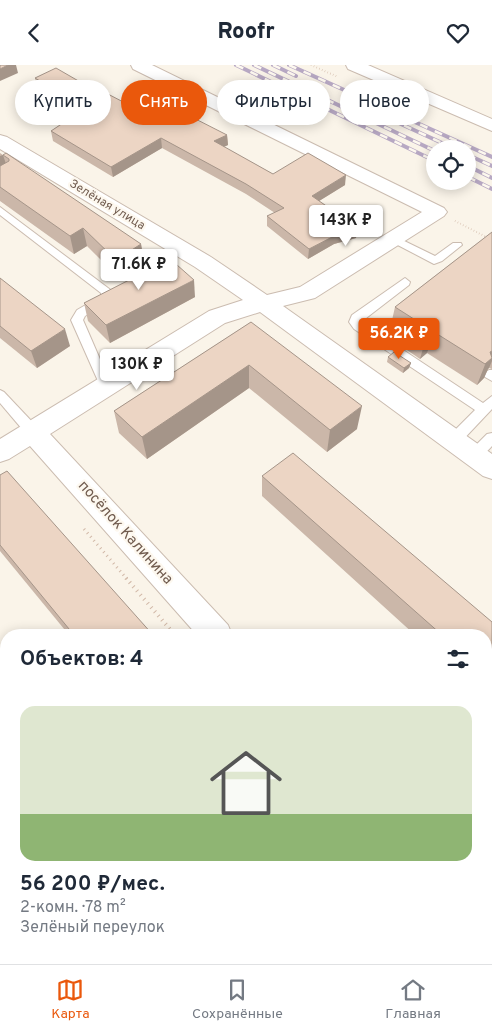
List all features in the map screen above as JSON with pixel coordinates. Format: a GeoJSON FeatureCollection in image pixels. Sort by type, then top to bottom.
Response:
{"type":"FeatureCollection","features":[{"type":"Feature","properties":{"kind":"street"},"geometry":{"type":"LineString","coordinates":[[0,452],[217,317],[228,312],[307,293],[437,212],[404,194],[139,65]]}},
{"type":"Feature","properties":{"kind":"street"},"geometry":{"type":"LineString","coordinates":[[354,65],[492,125]]}},
{"type":"Feature","properties":{"kind":"street","name":"Зелёная улица"},"geometry":{"type":"LineString","coordinates":[[0,141],[203,263],[264,304],[483,462]]}},
{"type":"Feature","properties":{"kind":"street","name":"посёлок Калинина"},"geometry":{"type":"LineString","coordinates":[[33,432],[212,629]]}},
{"type":"Feature","properties":{"kind":"lane"},"geometry":{"type":"LineString","coordinates":[[0,209],[106,291],[107,298],[81,313],[78,320],[106,387]]}},
{"type":"Feature","properties":{"kind":"lane"},"geometry":{"type":"LineString","coordinates":[[394,239],[434,260],[457,245]]}},
{"type":"Feature","properties":{"kind":"lane"},"geometry":{"type":"LineString","coordinates":[[405,281],[356,318],[355,322],[358,326],[488,405],[453,441]]}},
{"type":"Feature","properties":{"kind":"lane"},"geometry":{"type":"LineString","coordinates":[[0,395],[33,432]]}},
{"type":"Feature","properties":{"kind":"lane"},"geometry":{"type":"LineString","coordinates":[[483,462],[492,438]]}},
{"type":"Feature","properties":{"kind":"path"},"geometry":{"type":"LineString","coordinates":[[437,212],[492,240]]}},
{"type":"Feature","properties":{"kind":"path"},"geometry":{"type":"LineString","coordinates":[[81,525],[169,629]]}},
{"type":"Feature","properties":{"kind":"building"},"geometry":{"type":"Polygon","coordinates":[[[0,65],[8,65],[0,69],[0,65]]]}},
{"type":"Feature","properties":{"kind":"building"},"geometry":{"type":"Polygon","coordinates":[[[56,68],[77,80],[38,80],[35,78],[56,68]]]}},
{"type":"Feature","properties":{"kind":"building"},"geometry":{"type":"Polygon","coordinates":[[[111,96],[121,101],[121,125],[207,125],[227,135],[214,141],[273,174],[308,153],[346,175],[312,196],[358,228],[336,235],[309,249],[267,216],[284,208],[246,184],[161,138],[111,167],[51,131],[60,125],[111,125],[111,96]]]}},
{"type":"Feature","properties":{"kind":"building"},"geometry":{"type":"Polygon","coordinates":[[[6,153],[141,244],[116,260],[83,228],[70,236],[0,187],[0,166],[9,161],[3,155],[6,153]]]}},
{"type":"Feature","properties":{"kind":"building"},"geometry":{"type":"Polygon","coordinates":[[[492,232],[492,351],[490,352],[492,358],[485,364],[434,332],[426,338],[409,327],[417,321],[395,307],[492,232]]]}},
{"type":"Feature","properties":{"kind":"building"},"geometry":{"type":"Polygon","coordinates":[[[168,257],[194,280],[106,325],[84,303],[135,277],[132,275],[168,257]]]}},
{"type":"Feature","properties":{"kind":"building"},"geometry":{"type":"Polygon","coordinates":[[[0,278],[65,329],[31,351],[0,326],[0,278]]]}},
{"type":"Feature","properties":{"kind":"building"},"geometry":{"type":"Polygon","coordinates":[[[251,322],[362,406],[330,430],[249,365],[142,437],[114,411],[251,322]]]}},
{"type":"Feature","properties":{"kind":"building"},"geometry":{"type":"Polygon","coordinates":[[[394,352],[411,363],[404,368],[388,357],[394,352]]]}},
{"type":"Feature","properties":{"kind":"building"},"geometry":{"type":"Polygon","coordinates":[[[293,453],[492,622],[492,629],[435,629],[262,476],[293,453]]]}},
{"type":"Feature","properties":{"kind":"building"},"geometry":{"type":"Polygon","coordinates":[[[7,471],[148,629],[69,629],[0,545],[0,475],[7,471]]]}},
{"type":"Feature","properties":{"kind":"railway"},"geometry":{"type":"LineString","coordinates":[[236,65],[426,157]]}},
{"type":"Feature","properties":{"kind":"railway"},"geometry":{"type":"LineString","coordinates":[[254,65],[426,147]]}},
{"type":"Feature","properties":{"kind":"railway"},"geometry":{"type":"LineString","coordinates":[[273,65],[296,76]]}},
{"type":"Feature","properties":{"kind":"railway"},"geometry":{"type":"LineString","coordinates":[[289,65],[492,157]]}},
{"type":"Feature","properties":{"kind":"railway"},"geometry":{"type":"LineString","coordinates":[[403,125],[436,140]]}},
{"type":"Feature","properties":{"kind":"railway"},"geometry":{"type":"LineString","coordinates":[[476,159],[492,166]]}},
{"type":"Feature","properties":{"kind":"railway"},"geometry":{"type":"LineString","coordinates":[[476,170],[492,178]]}},
{"type":"Feature","properties":{"kind":"railway"},"geometry":{"type":"LineString","coordinates":[[476,181],[492,189]]}}]}
